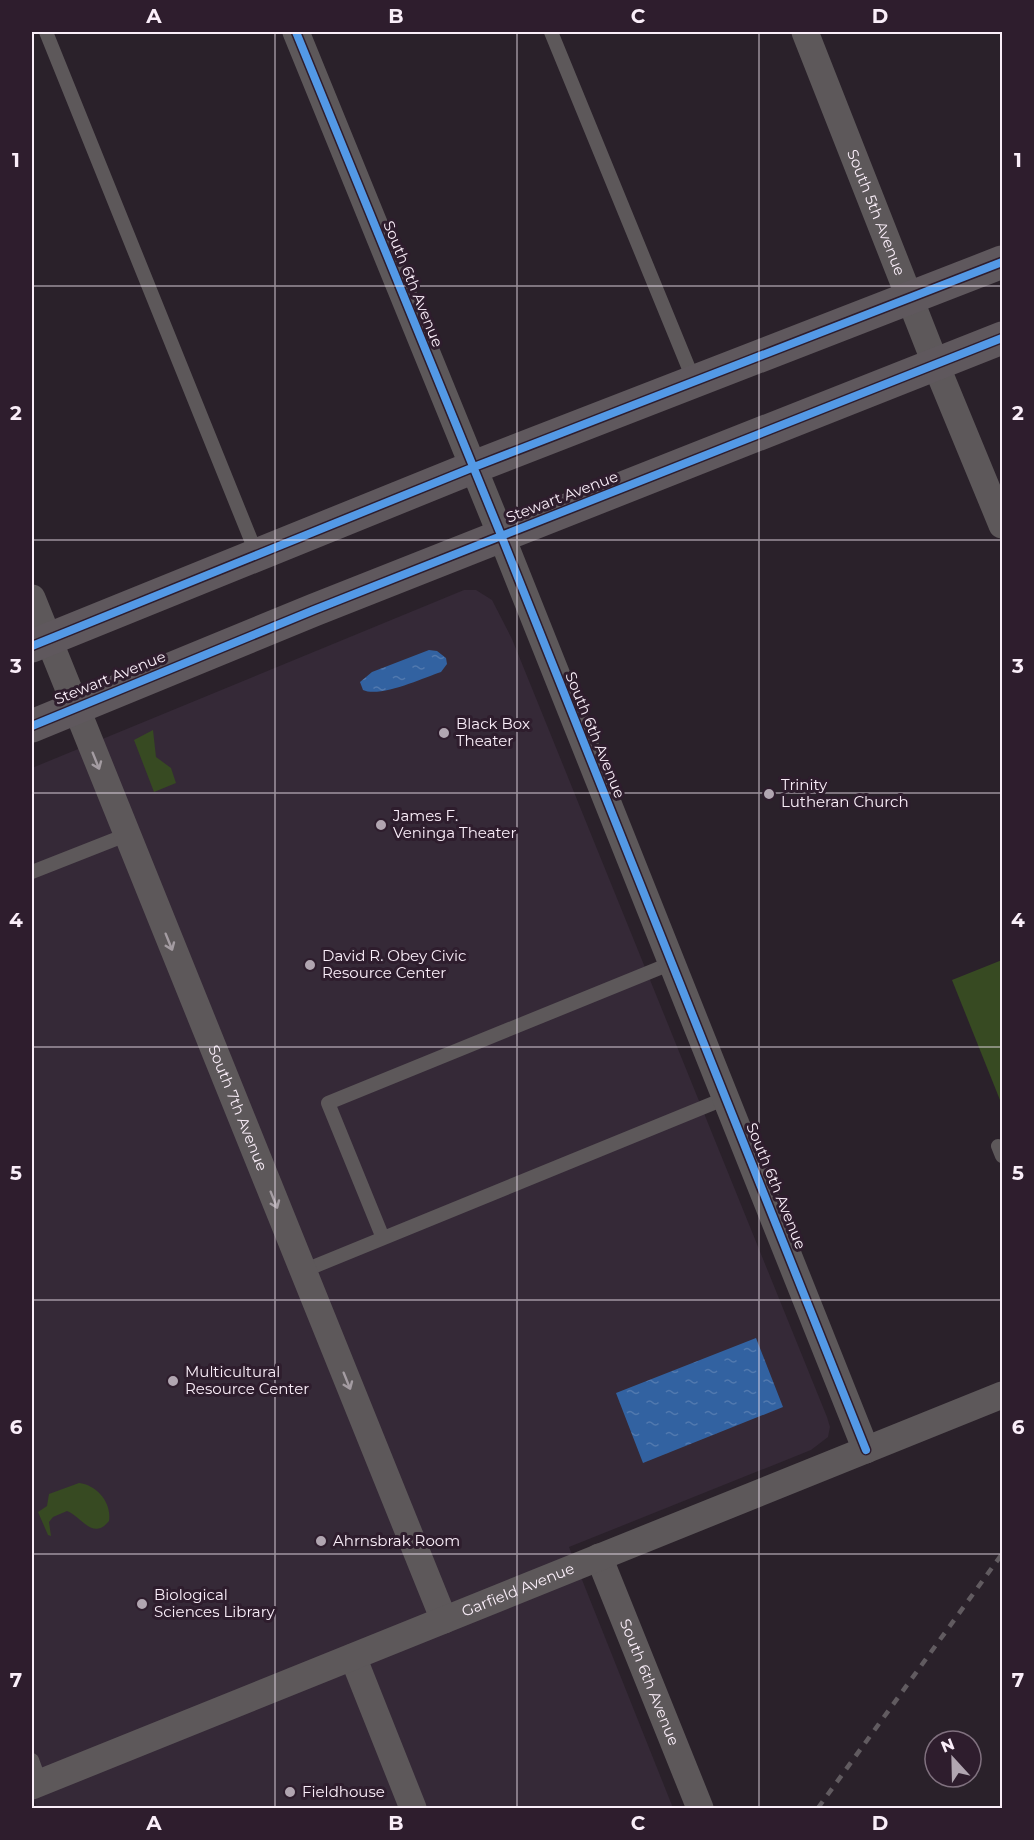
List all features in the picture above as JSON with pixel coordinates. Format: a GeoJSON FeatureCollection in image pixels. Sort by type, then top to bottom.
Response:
{"type":"FeatureCollection","features":[{"type":"Feature","properties":{"kind":"main road"},"geometry":{"type":"LineString","coordinates":[[40,643],[474,467],[1002,262]]}},
{"type":"Feature","properties":{"kind":"main road","name":"Stewart Avenue"},"geometry":{"type":"LineString","coordinates":[[32,726],[501,535],[1002,338]]}},
{"type":"Feature","properties":{"kind":"street","name":"South 6th Avenue"},"geometry":{"type":"LineString","coordinates":[[296,32],[474,467],[866,1450]]}},
{"type":"Feature","properties":{"kind":"street","name":"South 5th Avenue"},"geometry":{"type":"LineString","coordinates":[[805,32],[909,299],[1002,525]]}},
{"type":"Feature","properties":{"kind":"street","name":"South 7th Avenue"},"geometry":{"type":"LineString","coordinates":[[32,598],[40,643],[74,707],[444,1620]]}},
{"type":"Feature","properties":{"kind":"street","name":"Garfield Avenue"},"geometry":{"type":"LineString","coordinates":[[34,1776],[353,1657],[1002,1395]]}},
{"type":"Feature","properties":{"kind":"street","name":"South 6th Avenue"},"geometry":{"type":"LineString","coordinates":[[599,1557],[700,1809]]}},
{"type":"Feature","properties":{"kind":"street"},"geometry":{"type":"LineString","coordinates":[[353,1657],[412,1809]]}},
{"type":"Feature","properties":{"kind":"lane"},"geometry":{"type":"LineString","coordinates":[[46,32],[257,555]]}},
{"type":"Feature","properties":{"kind":"lane"},"geometry":{"type":"LineString","coordinates":[[551,32],[677,345],[695,383]]}},
{"type":"Feature","properties":{"kind":"lane"},"geometry":{"type":"LineString","coordinates":[[32,872],[126,836]]}},
{"type":"Feature","properties":{"kind":"lane"},"geometry":{"type":"LineString","coordinates":[[383,1238],[328,1103],[672,963]]}},
{"type":"Feature","properties":{"kind":"lane"},"geometry":{"type":"LineString","coordinates":[[303,1271],[726,1098]]}},
{"type":"Feature","properties":{"kind":"shaded area"},"geometry":{"type":"Polygon","coordinates":[[[464,590],[476,590],[492,600],[512,639],[827,1417],[830,1427],[828,1437],[811,1450],[569,1547],[673,1808],[37,1808],[32,1796],[32,768],[464,590]]]}},
{"type":"Feature","properties":{"kind":"green space"},"geometry":{"type":"Polygon","coordinates":[[[153,730],[156,757],[171,768],[176,783],[154,792],[134,740],[153,730]]]}},
{"type":"Feature","properties":{"kind":"green space"},"geometry":{"type":"Polygon","coordinates":[[[1002,960],[1002,1105],[952,980],[1002,960]]]}},
{"type":"Feature","properties":{"kind":"green space"},"geometry":{"type":"Polygon","coordinates":[[[79,1483],[92,1487],[102,1496],[108,1508],[109,1521],[103,1527],[93,1528],[67,1511],[53,1517],[49,1522],[51,1536],[48,1535],[38,1512],[47,1506],[49,1494],[79,1483]]]}},
{"type":"Feature","properties":{"kind":"water"},"geometry":{"type":"Polygon","coordinates":[[[429,650],[437,651],[446,658],[447,664],[441,672],[390,689],[370,692],[363,690],[360,682],[372,672],[429,650]]]}},
{"type":"Feature","properties":{"kind":"water"},"geometry":{"type":"Polygon","coordinates":[[[756,1338],[783,1407],[643,1463],[616,1393],[756,1338]]]}},
{"type":"Feature","properties":{"kind":"railway"},"geometry":{"type":"LineString","coordinates":[[818,1808],[1002,1554]]}},
{"type":"Feature","properties":{"kind":"cycle path"},"geometry":{"type":"LineString","coordinates":[[296,32],[501,535],[866,1450]]}},
{"type":"Feature","properties":{"kind":"cycle path"},"geometry":{"type":"LineString","coordinates":[[32,646],[474,467],[1002,262]]}},
{"type":"Feature","properties":{"kind":"cycle path"},"geometry":{"type":"LineString","coordinates":[[32,726],[314,610],[1002,338]]}},
{"type":"Feature","properties":{"kind":"place","name":"Black Box Theater"},"geometry":{"type":"Point","coordinates":[444,733]}},
{"type":"Feature","properties":{"kind":"place","name":"Trinity Lutheran Church"},"geometry":{"type":"Point","coordinates":[769,794]}},
{"type":"Feature","properties":{"kind":"place","name":"James F. Veninga Theater"},"geometry":{"type":"Point","coordinates":[381,825]}},
{"type":"Feature","properties":{"kind":"place","name":"David R. Obey Civic Resource Center"},"geometry":{"type":"Point","coordinates":[310,965]}},
{"type":"Feature","properties":{"kind":"place","name":"Multicultural Resource Center"},"geometry":{"type":"Point","coordinates":[173,1381]}},
{"type":"Feature","properties":{"kind":"place","name":"Ahrnsbrak Room"},"geometry":{"type":"Point","coordinates":[321,1541]}},
{"type":"Feature","properties":{"kind":"place","name":"Biological Sciences Library"},"geometry":{"type":"Point","coordinates":[142,1604]}},
{"type":"Feature","properties":{"kind":"place","name":"Fieldhouse"},"geometry":{"type":"Point","coordinates":[290,1792]}}]}
